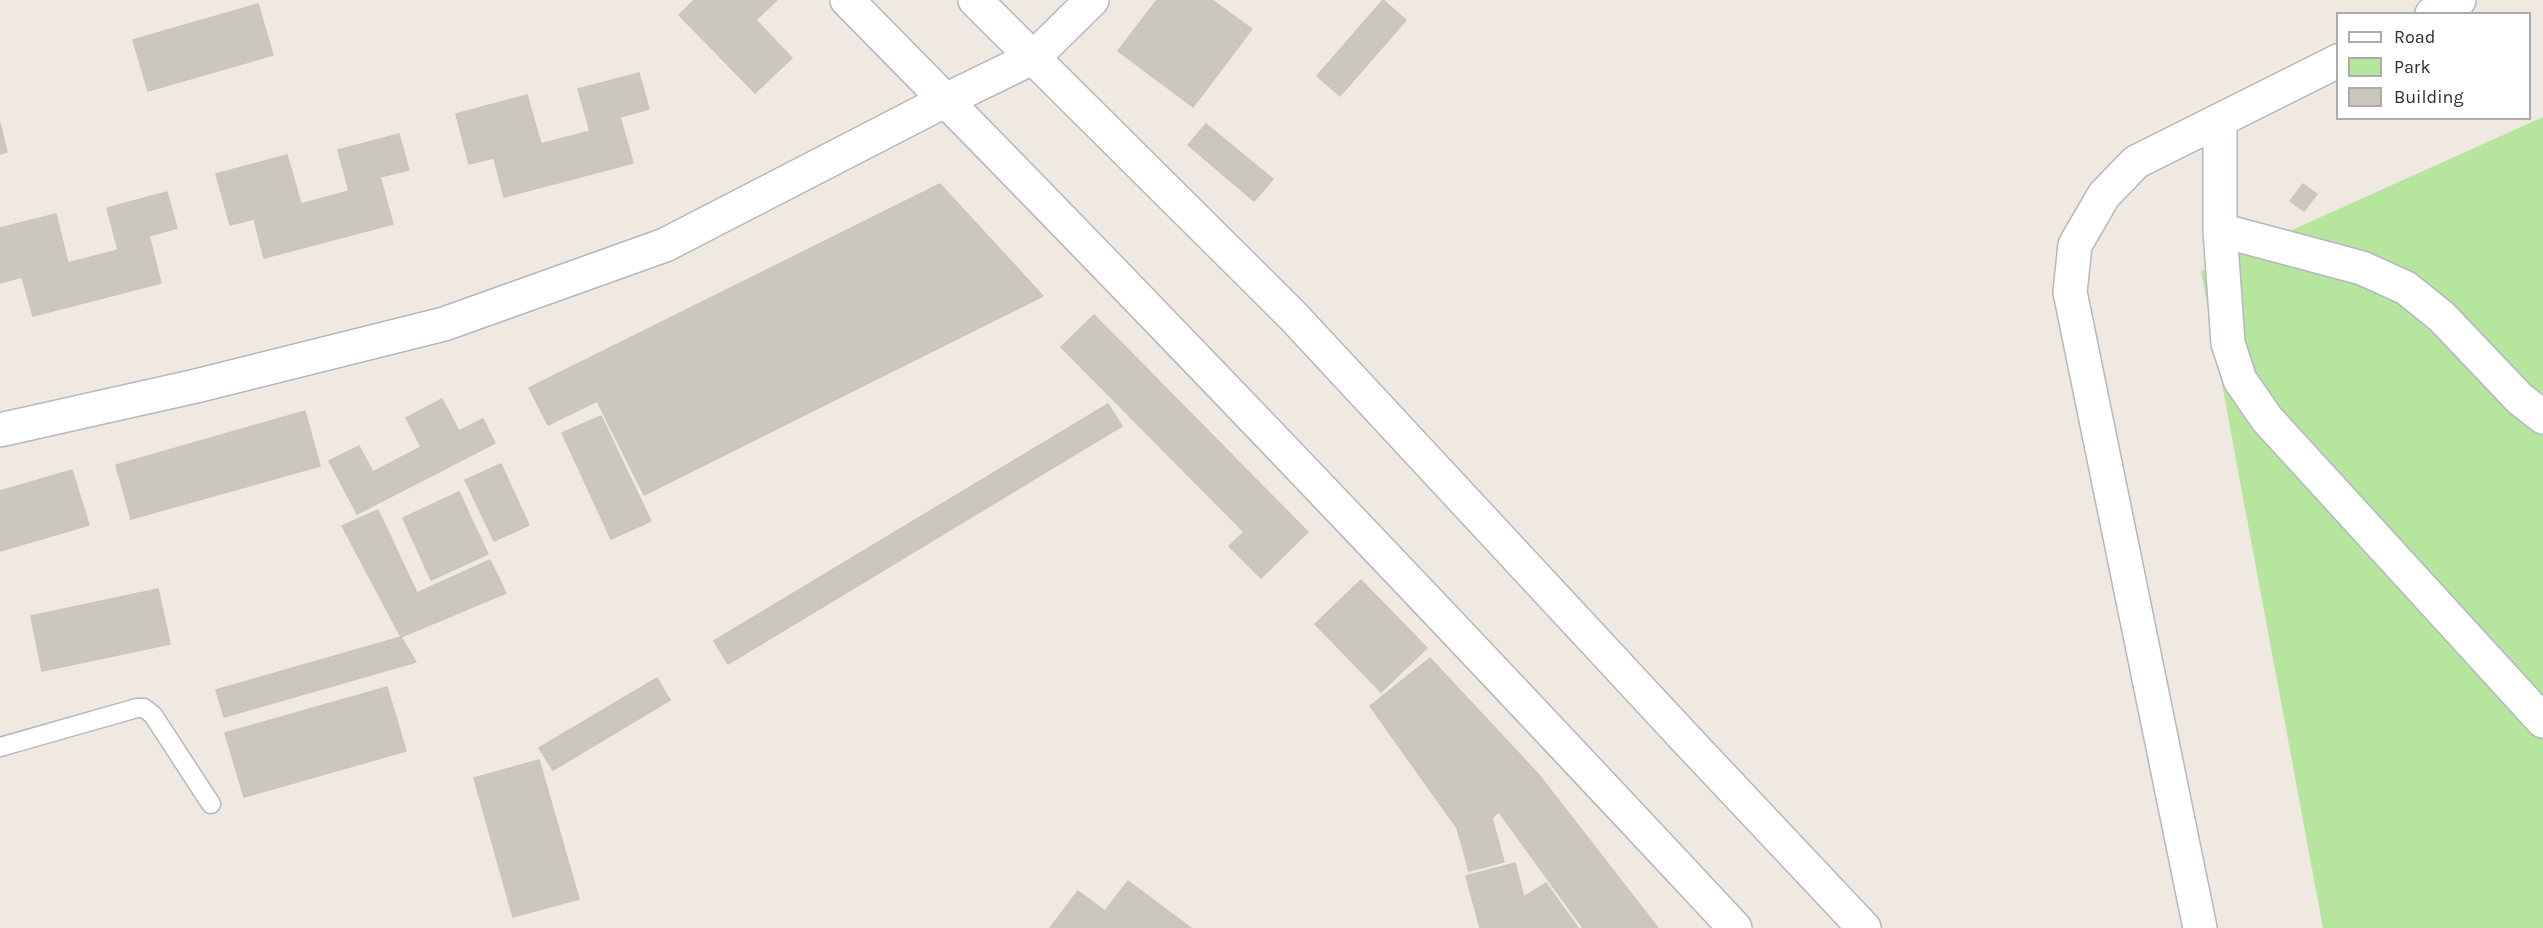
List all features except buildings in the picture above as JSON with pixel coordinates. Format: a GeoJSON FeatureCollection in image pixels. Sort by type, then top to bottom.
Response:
{"type":"FeatureCollection","features":[{"type":"Feature","properties":{"kind":"street"},"geometry":{"type":"LineString","coordinates":[[847,0],[1158,316],[1424,595],[1735,928]]}},
{"type":"Feature","properties":{"kind":"street"},"geometry":{"type":"LineString","coordinates":[[975,0],[1293,316],[1864,928]]}},
{"type":"Feature","properties":{"kind":"street"},"geometry":{"type":"LineString","coordinates":[[0,430],[196,386],[444,324],[665,245],[1034,57],[1092,0]]}},
{"type":"Feature","properties":{"kind":"street"},"geometry":{"type":"LineString","coordinates":[[2436,12],[2459,0]]}},
{"type":"Feature","properties":{"kind":"street"},"geometry":{"type":"LineString","coordinates":[[2200,928],[2070,292],[2075,245],[2104,195],[2136,162],[2336,62]]}},
{"type":"Feature","properties":{"kind":"street"},"geometry":{"type":"LineString","coordinates":[[2220,121],[2220,231],[2228,343],[2240,380],[2267,419],[2543,721]]}},
{"type":"Feature","properties":{"kind":"street"},"geometry":{"type":"LineString","coordinates":[[2220,231],[2361,268],[2406,288],[2442,317],[2520,399],[2543,417]]}},
{"type":"Feature","properties":{"kind":"lane"},"geometry":{"type":"LineString","coordinates":[[0,747],[136,708],[144,708],[153,715],[211,804]]}},
{"type":"Feature","properties":{"kind":"green space"},"geometry":{"type":"Polygon","coordinates":[[[2543,117],[2543,928],[2323,928],[2201,271],[2543,117]]]}}]}
